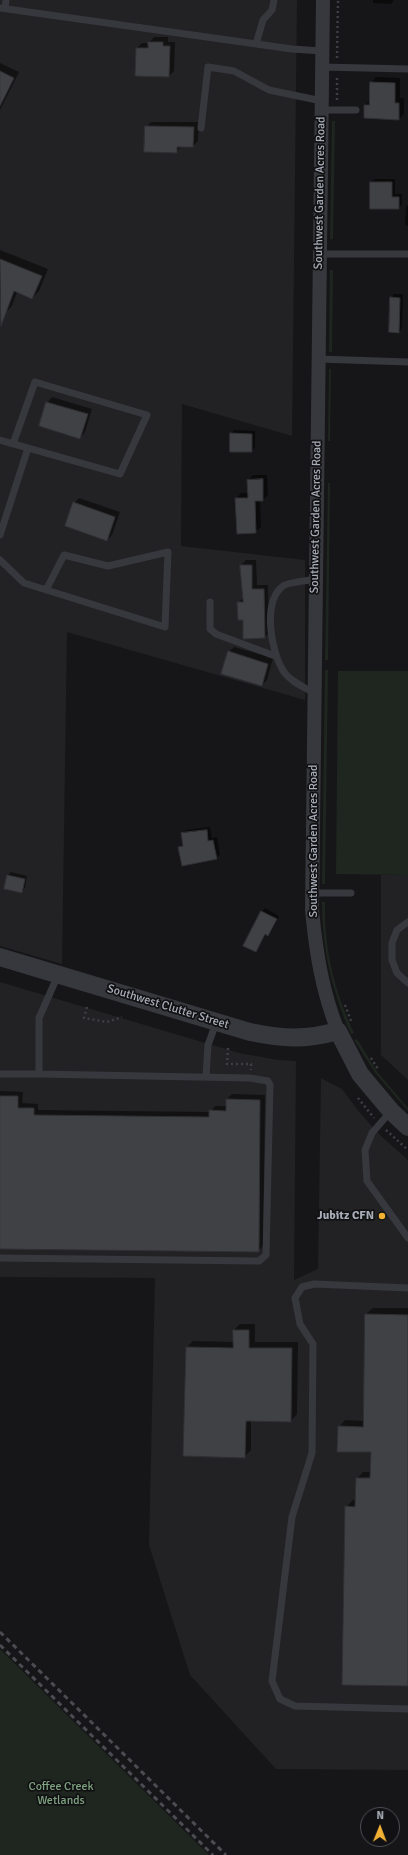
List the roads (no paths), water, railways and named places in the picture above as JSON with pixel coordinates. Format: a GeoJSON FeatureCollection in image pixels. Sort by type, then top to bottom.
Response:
{"type":"FeatureCollection","features":[{"type":"Feature","properties":{"kind":"street","name":"Southwest Garden Acres Road"},"geometry":{"type":"LineString","coordinates":[[323,0],[312,892],[316,953],[323,989],[345,1027]]}},
{"type":"Feature","properties":{"kind":"street","name":"Southwest Clutter Street"},"geometry":{"type":"LineString","coordinates":[[0,957],[250,1032],[290,1038],[309,1038],[345,1027]]}},
{"type":"Feature","properties":{"kind":"street"},"geometry":{"type":"LineString","coordinates":[[345,1027],[360,1074],[391,1111],[408,1127]]}},
{"type":"Feature","properties":{"kind":"lane"},"geometry":{"type":"LineString","coordinates":[[6,0],[2,8],[256,44],[322,51]]}},
{"type":"Feature","properties":{"kind":"lane"},"geometry":{"type":"LineString","coordinates":[[256,44],[263,20],[272,10],[274,0]]}},
{"type":"Feature","properties":{"kind":"lane"},"geometry":{"type":"LineString","coordinates":[[201,128],[208,67],[234,71],[269,90],[322,106],[337,110],[356,110]]}},
{"type":"Feature","properties":{"kind":"lane"},"geometry":{"type":"LineString","coordinates":[[322,67],[408,69]]}},
{"type":"Feature","properties":{"kind":"lane"},"geometry":{"type":"LineString","coordinates":[[320,254],[408,254]]}},
{"type":"Feature","properties":{"kind":"lane"},"geometry":{"type":"LineString","coordinates":[[318,359],[408,362]]}},
{"type":"Feature","properties":{"kind":"lane"},"geometry":{"type":"LineString","coordinates":[[0,440],[13,444],[120,474],[146,415],[35,382],[13,444]]}},
{"type":"Feature","properties":{"kind":"lane"},"geometry":{"type":"LineString","coordinates":[[0,535],[28,448]]}},
{"type":"Feature","properties":{"kind":"lane"},"geometry":{"type":"LineString","coordinates":[[0,560],[24,583],[46,590],[166,627],[168,552],[108,566],[64,555],[46,590]]}},
{"type":"Feature","properties":{"kind":"lane"},"geometry":{"type":"LineString","coordinates":[[314,693],[293,681],[285,673],[275,656],[270,622],[273,598],[284,585],[316,579]]}},
{"type":"Feature","properties":{"kind":"lane"},"geometry":{"type":"LineString","coordinates":[[210,602],[210,629],[216,634],[275,656]]}},
{"type":"Feature","properties":{"kind":"lane"},"geometry":{"type":"LineString","coordinates":[[312,892],[351,893]]}},
{"type":"Feature","properties":{"kind":"lane"},"geometry":{"type":"LineString","coordinates":[[408,922],[397,930],[392,943],[392,960],[397,973],[408,983]]}},
{"type":"Feature","properties":{"kind":"lane"},"geometry":{"type":"LineString","coordinates":[[39,1074],[39,1018],[58,974]]}},
{"type":"Feature","properties":{"kind":"lane"},"geometry":{"type":"LineString","coordinates":[[206,1077],[208,1045],[217,1022]]}},
{"type":"Feature","properties":{"kind":"lane"},"geometry":{"type":"LineString","coordinates":[[0,1074],[250,1078],[268,1081],[270,1085],[266,1255],[264,1258],[259,1261],[0,1258]]}},
{"type":"Feature","properties":{"kind":"lane"},"geometry":{"type":"LineString","coordinates":[[391,1111],[372,1133],[365,1150],[367,1181],[408,1238]]}},
{"type":"Feature","properties":{"kind":"lane"},"geometry":{"type":"LineString","coordinates":[[408,1288],[314,1284],[302,1287],[295,1298],[300,1324],[314,1344],[312,1453],[292,1517],[272,1681],[280,1699],[295,1706],[408,1709]]}},
{"type":"Feature","properties":{"kind":"railway"},"geometry":{"type":"LineString","coordinates":[[0,1632],[226,1855]]}},
{"type":"Feature","properties":{"kind":"railway"},"geometry":{"type":"LineString","coordinates":[[0,1645],[213,1855]]}},
{"type":"Feature","properties":{"kind":"place","name":"Jubitz CFN"},"geometry":{"type":"Point","coordinates":[382,1216]}},
{"type":"Feature","properties":{"kind":"park label","name":"Coffee Creek Wetlands"},"geometry":{"type":"Point","coordinates":[61,1794]}}]}
